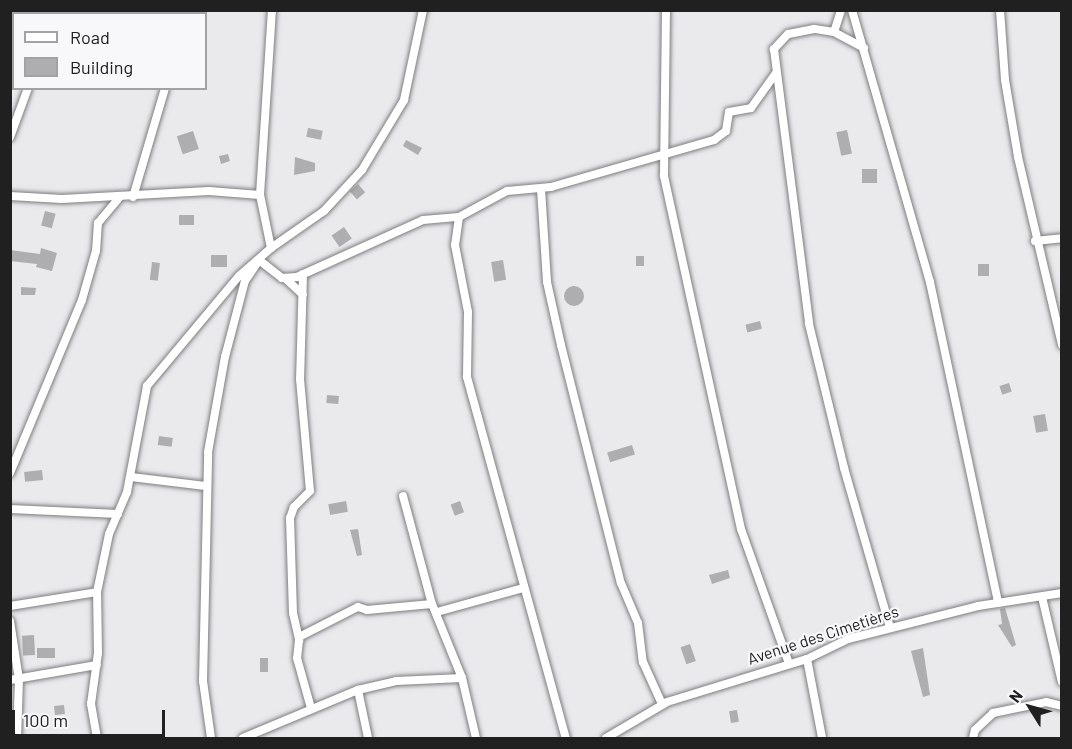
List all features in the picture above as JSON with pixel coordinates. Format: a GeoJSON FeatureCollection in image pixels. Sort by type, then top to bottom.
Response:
{"type":"FeatureCollection","features":[{"type":"Feature","properties":{"kind":"street"},"geometry":{"type":"LineString","coordinates":[[271,248],[260,195],[272,10]]}},
{"type":"Feature","properties":{"kind":"street"},"geometry":{"type":"LineString","coordinates":[[97,738],[91,704],[97,665],[97,592],[109,534],[131,477],[137,426],[151,379],[239,276],[271,248],[332,204],[371,156],[408,89],[423,10]]}},
{"type":"Feature","properties":{"kind":"street"},"geometry":{"type":"LineString","coordinates":[[666,10],[664,176],[741,529],[789,664]]}},
{"type":"Feature","properties":{"kind":"street"},"geometry":{"type":"LineString","coordinates":[[834,32],[842,10]]}},
{"type":"Feature","properties":{"kind":"street"},"geometry":{"type":"LineString","coordinates":[[852,10],[930,282],[998,603]]}},
{"type":"Feature","properties":{"kind":"street"},"geometry":{"type":"LineString","coordinates":[[1000,10],[1008,98],[1035,241],[1062,345]]}},
{"type":"Feature","properties":{"kind":"street"},"geometry":{"type":"LineString","coordinates":[[864,48],[834,32],[805,30],[777,42],[774,49],[809,324],[844,468],[890,627]]}},
{"type":"Feature","properties":{"kind":"street"},"geometry":{"type":"LineString","coordinates":[[286,279],[303,274],[423,220],[459,217],[507,190],[541,189],[663,157],[719,138],[726,131],[729,112],[751,108],[776,73]]}},
{"type":"Feature","properties":{"kind":"street"},"geometry":{"type":"LineString","coordinates":[[10,137],[27,90]]}},
{"type":"Feature","properties":{"kind":"street"},"geometry":{"type":"LineString","coordinates":[[133,197],[164,90]]}},
{"type":"Feature","properties":{"kind":"street"},"geometry":{"type":"LineString","coordinates":[[541,189],[547,282],[561,345],[621,584],[638,624],[642,662],[662,704]]}},
{"type":"Feature","properties":{"kind":"street"},"geometry":{"type":"LineString","coordinates":[[10,196],[133,197],[209,191],[260,195]]}},
{"type":"Feature","properties":{"kind":"street"},"geometry":{"type":"LineString","coordinates":[[10,473],[82,300],[96,250],[98,223],[120,197]]}},
{"type":"Feature","properties":{"kind":"street"},"geometry":{"type":"LineString","coordinates":[[459,217],[455,244],[468,312],[466,377],[566,738]]}},
{"type":"Feature","properties":{"kind":"street"},"geometry":{"type":"LineString","coordinates":[[1035,241],[1062,238]]}},
{"type":"Feature","properties":{"kind":"street"},"geometry":{"type":"LineString","coordinates":[[259,260],[303,294]]}},
{"type":"Feature","properties":{"kind":"street"},"geometry":{"type":"LineString","coordinates":[[210,738],[203,681],[205,486],[213,411],[225,357],[245,281],[259,260]]}},
{"type":"Feature","properties":{"kind":"street"},"geometry":{"type":"LineString","coordinates":[[303,274],[300,379],[310,491],[294,507],[290,518],[293,613],[299,637],[297,658],[311,708]]}},
{"type":"Feature","properties":{"kind":"street"},"geometry":{"type":"LineString","coordinates":[[131,477],[205,486]]}},
{"type":"Feature","properties":{"kind":"street"},"geometry":{"type":"LineString","coordinates":[[403,496],[432,604],[462,678],[476,738]]}},
{"type":"Feature","properties":{"kind":"street"},"geometry":{"type":"LineString","coordinates":[[10,509],[118,514]]}},
{"type":"Feature","properties":{"kind":"street"},"geometry":{"type":"LineString","coordinates":[[437,612],[523,588]]}},
{"type":"Feature","properties":{"kind":"street"},"geometry":{"type":"LineString","coordinates":[[10,606],[97,592]]}},
{"type":"Feature","properties":{"kind":"street","name":"Avenue des Cimetières"},"geometry":{"type":"LineString","coordinates":[[606,738],[662,704],[807,658],[848,639],[890,627],[998,603],[1062,593]]}},
{"type":"Feature","properties":{"kind":"street"},"geometry":{"type":"LineString","coordinates":[[1042,597],[1062,682]]}},
{"type":"Feature","properties":{"kind":"street"},"geometry":{"type":"LineString","coordinates":[[299,637],[358,607],[367,610],[432,604]]}},
{"type":"Feature","properties":{"kind":"street"},"geometry":{"type":"LineString","coordinates":[[10,621],[17,738]]}},
{"type":"Feature","properties":{"kind":"street"},"geometry":{"type":"LineString","coordinates":[[807,658],[822,738]]}},
{"type":"Feature","properties":{"kind":"street"},"geometry":{"type":"LineString","coordinates":[[15,680],[97,665]]}},
{"type":"Feature","properties":{"kind":"street"},"geometry":{"type":"LineString","coordinates":[[243,738],[358,690],[396,681],[462,678]]}},
{"type":"Feature","properties":{"kind":"street"},"geometry":{"type":"LineString","coordinates":[[358,690],[368,738]]}},
{"type":"Feature","properties":{"kind":"street"},"geometry":{"type":"LineString","coordinates":[[973,738],[975,730],[993,713],[1046,702],[1062,706]]}},
{"type":"Feature","properties":{"kind":"building"},"geometry":{"type":"Polygon","coordinates":[[[308,128],[323,131],[321,140],[306,137],[308,128]]]}},
{"type":"Feature","properties":{"kind":"building"},"geometry":{"type":"Polygon","coordinates":[[[847,130],[852,153],[841,156],[836,132],[847,130]]]}},
{"type":"Feature","properties":{"kind":"building"},"geometry":{"type":"Polygon","coordinates":[[[193,131],[199,149],[183,154],[177,136],[193,131]]]}},
{"type":"Feature","properties":{"kind":"building"},"geometry":{"type":"Polygon","coordinates":[[[406,140],[422,148],[418,155],[403,146],[406,140]]]}},
{"type":"Feature","properties":{"kind":"building"},"geometry":{"type":"Polygon","coordinates":[[[228,154],[230,161],[221,164],[219,156],[228,154]]]}},
{"type":"Feature","properties":{"kind":"building"},"geometry":{"type":"Polygon","coordinates":[[[295,157],[315,163],[315,171],[294,175],[295,157]]]}},
{"type":"Feature","properties":{"kind":"building"},"geometry":{"type":"Polygon","coordinates":[[[862,169],[877,169],[877,183],[862,183],[862,169]]]}},
{"type":"Feature","properties":{"kind":"building"},"geometry":{"type":"Polygon","coordinates":[[[358,184],[365,192],[357,200],[350,191],[358,184]]]}},
{"type":"Feature","properties":{"kind":"building"},"geometry":{"type":"Polygon","coordinates":[[[45,211],[56,214],[52,228],[41,225],[45,211]]]}},
{"type":"Feature","properties":{"kind":"building"},"geometry":{"type":"Polygon","coordinates":[[[179,215],[194,215],[194,225],[179,225],[179,215]]]}},
{"type":"Feature","properties":{"kind":"building"},"geometry":{"type":"Polygon","coordinates":[[[344,227],[352,239],[339,247],[332,235],[344,227]]]}},
{"type":"Feature","properties":{"kind":"building"},"geometry":{"type":"Polygon","coordinates":[[[41,248],[57,253],[52,271],[36,267],[37,264],[10,261],[10,250],[40,254],[41,248]]]}},
{"type":"Feature","properties":{"kind":"building"},"geometry":{"type":"Polygon","coordinates":[[[211,255],[227,255],[227,267],[211,267],[211,255]]]}},
{"type":"Feature","properties":{"kind":"building"},"geometry":{"type":"Polygon","coordinates":[[[636,256],[644,256],[644,266],[636,266],[636,256]]]}},
{"type":"Feature","properties":{"kind":"building"},"geometry":{"type":"Polygon","coordinates":[[[503,260],[506,280],[494,282],[491,262],[503,260]]]}},
{"type":"Feature","properties":{"kind":"building"},"geometry":{"type":"Polygon","coordinates":[[[152,262],[160,263],[158,281],[150,280],[152,262]]]}},
{"type":"Feature","properties":{"kind":"building"},"geometry":{"type":"Polygon","coordinates":[[[978,264],[989,264],[989,276],[978,276],[978,264]]]}},
{"type":"Feature","properties":{"kind":"building"},"geometry":{"type":"Polygon","coordinates":[[[574,286],[581,289],[584,296],[581,303],[574,306],[567,303],[564,296],[567,289],[574,286]]]}},
{"type":"Feature","properties":{"kind":"building"},"geometry":{"type":"Polygon","coordinates":[[[21,287],[36,288],[35,295],[21,295],[21,287]]]}},
{"type":"Feature","properties":{"kind":"building"},"geometry":{"type":"Polygon","coordinates":[[[760,321],[762,329],[747,332],[745,325],[760,321]]]}},
{"type":"Feature","properties":{"kind":"building"},"geometry":{"type":"Polygon","coordinates":[[[1009,383],[1012,392],[1002,395],[999,386],[1009,383]]]}},
{"type":"Feature","properties":{"kind":"building"},"geometry":{"type":"Polygon","coordinates":[[[327,395],[339,396],[338,404],[326,403],[327,395]]]}},
{"type":"Feature","properties":{"kind":"building"},"geometry":{"type":"Polygon","coordinates":[[[1045,414],[1048,431],[1036,433],[1033,416],[1045,414]]]}},
{"type":"Feature","properties":{"kind":"building"},"geometry":{"type":"Polygon","coordinates":[[[159,436],[173,438],[172,447],[158,445],[159,436]]]}},
{"type":"Feature","properties":{"kind":"building"},"geometry":{"type":"Polygon","coordinates":[[[632,445],[635,455],[610,462],[607,453],[632,445]]]}},
{"type":"Feature","properties":{"kind":"building"},"geometry":{"type":"Polygon","coordinates":[[[42,470],[43,480],[25,482],[24,472],[42,470]]]}},
{"type":"Feature","properties":{"kind":"building"},"geometry":{"type":"Polygon","coordinates":[[[346,501],[348,512],[330,515],[328,504],[346,501]]]}},
{"type":"Feature","properties":{"kind":"building"},"geometry":{"type":"Polygon","coordinates":[[[460,501],[464,512],[455,516],[451,504],[460,501]]]}},
{"type":"Feature","properties":{"kind":"building"},"geometry":{"type":"Polygon","coordinates":[[[358,529],[362,555],[357,556],[350,530],[358,529]]]}},
{"type":"Feature","properties":{"kind":"building"},"geometry":{"type":"Polygon","coordinates":[[[728,570],[730,578],[712,584],[709,575],[728,570]]]}},
{"type":"Feature","properties":{"kind":"building"},"geometry":{"type":"Polygon","coordinates":[[[1005,608],[1016,645],[1012,647],[998,625],[1002,624],[1000,609],[1005,608]]]}},
{"type":"Feature","properties":{"kind":"building"},"geometry":{"type":"Polygon","coordinates":[[[34,635],[35,655],[23,656],[22,636],[34,635]]]}},
{"type":"Feature","properties":{"kind":"building"},"geometry":{"type":"Polygon","coordinates":[[[690,644],[696,661],[686,664],[681,647],[690,644]]]}},
{"type":"Feature","properties":{"kind":"building"},"geometry":{"type":"Polygon","coordinates":[[[37,648],[55,648],[55,658],[37,658],[37,648]]]}},
{"type":"Feature","properties":{"kind":"building"},"geometry":{"type":"Polygon","coordinates":[[[923,648],[930,695],[923,697],[911,651],[923,648]]]}},
{"type":"Feature","properties":{"kind":"building"},"geometry":{"type":"Polygon","coordinates":[[[260,658],[268,658],[268,672],[260,672],[260,658]]]}},
{"type":"Feature","properties":{"kind":"building"},"geometry":{"type":"Polygon","coordinates":[[[64,705],[65,714],[55,715],[54,706],[64,705]]]}},
{"type":"Feature","properties":{"kind":"building"},"geometry":{"type":"Polygon","coordinates":[[[737,710],[739,722],[731,723],[729,711],[737,710]]]}}]}
